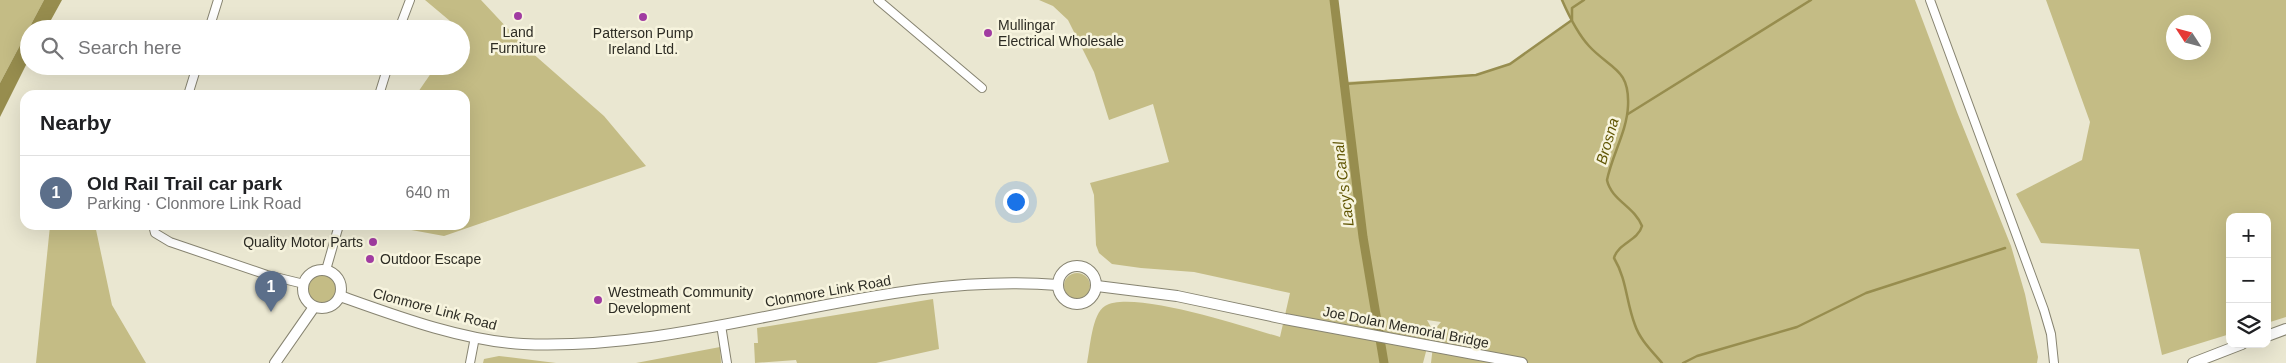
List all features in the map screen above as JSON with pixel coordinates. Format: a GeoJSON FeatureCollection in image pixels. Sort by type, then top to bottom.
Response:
{"type":"FeatureCollection","features":[{"type":"Feature","properties":{"kind":"main road"},"geometry":{"type":"LineString","coordinates":[[1077,266],[1089,270],[1097,286],[1088,301],[1078,304],[1066,301],[1058,285],[1062,274],[1066,270],[1077,266]]}},
{"type":"Feature","properties":{"kind":"main road"},"geometry":{"type":"LineString","coordinates":[[326,270],[337,277],[341,289],[340,296],[332,306],[314,307],[306,300],[304,284],[306,279],[315,272],[326,270]]}},
{"type":"Feature","properties":{"kind":"main road","name":"Clonmore Link Road"},"geometry":{"type":"LineString","coordinates":[[340,296],[428,325],[475,337],[521,344],[616,342],[660,337],[804,308],[947,286],[994,282],[1058,285]]}},
{"type":"Feature","properties":{"kind":"main road","name":"Joe Dolan Memorial Bridge"},"geometry":{"type":"LineString","coordinates":[[1097,286],[1178,296],[1285,319],[1522,363]]}},
{"type":"Feature","properties":{"kind":"main road"},"geometry":{"type":"LineString","coordinates":[[275,363],[314,307]]}},
{"type":"Feature","properties":{"kind":"main road"},"geometry":{"type":"LineString","coordinates":[[2271,335],[2286,329]]}},
{"type":"Feature","properties":{"kind":"main road"},"geometry":{"type":"LineString","coordinates":[[2193,363],[2232,348]]}},
{"type":"Feature","properties":{"kind":"street"},"geometry":{"type":"LineString","coordinates":[[212,20],[218,0]]}},
{"type":"Feature","properties":{"kind":"street"},"geometry":{"type":"LineString","coordinates":[[402,20],[410,0]]}},
{"type":"Feature","properties":{"kind":"street"},"geometry":{"type":"LineString","coordinates":[[878,0],[982,88]]}},
{"type":"Feature","properties":{"kind":"street"},"geometry":{"type":"LineString","coordinates":[[1930,0],[2041,302],[2051,334],[2054,363]]}},
{"type":"Feature","properties":{"kind":"street"},"geometry":{"type":"LineString","coordinates":[[190,90],[194,75]]}},
{"type":"Feature","properties":{"kind":"street"},"geometry":{"type":"LineString","coordinates":[[381,90],[385,75]]}},
{"type":"Feature","properties":{"kind":"street"},"geometry":{"type":"LineString","coordinates":[[154,230],[155,233],[170,242],[267,275],[304,284]]}},
{"type":"Feature","properties":{"kind":"street"},"geometry":{"type":"LineString","coordinates":[[326,270],[338,230]]}},
{"type":"Feature","properties":{"kind":"street"},"geometry":{"type":"LineString","coordinates":[[721,325],[726,363]]}},
{"type":"Feature","properties":{"kind":"street"},"geometry":{"type":"LineString","coordinates":[[470,363],[475,337]]}},
{"type":"Feature","properties":{"kind":"shaded area"},"geometry":{"type":"Polygon","coordinates":[[[0,0],[44,0],[33,20],[20,20],[20,45],[0,83],[0,0]]]}},
{"type":"Feature","properties":{"kind":"shaded area"},"geometry":{"type":"Polygon","coordinates":[[[44,0],[62,0],[51,20],[33,20],[44,0]]]}},
{"type":"Feature","properties":{"kind":"shaded area"},"geometry":{"type":"Polygon","coordinates":[[[425,0],[481,0],[522,44],[604,116],[646,166],[470,227],[470,90],[419,90],[430,75],[470,75],[470,20],[449,20],[425,0]]]}},
{"type":"Feature","properties":{"kind":"shaded area"},"geometry":{"type":"Polygon","coordinates":[[[1039,0],[1332,0],[1344,82],[1476,75],[1510,64],[1572,21],[1562,0],[1915,0],[1957,112],[2011,246],[2025,294],[2038,357],[2037,363],[1431,363],[1435,329],[1441,322],[1427,320],[1432,329],[1423,363],[1087,363],[1094,323],[1105,306],[1119,302],[1139,302],[1164,306],[1280,337],[1290,293],[1194,272],[1112,264],[1099,253],[1096,245],[1094,195],[1090,183],[1169,162],[1153,104],[1109,120],[1094,72],[1068,20],[1053,6],[1039,0]]]}},
{"type":"Feature","properties":{"kind":"shaded area"},"geometry":{"type":"Polygon","coordinates":[[[2046,0],[2286,0],[2286,317],[2271,322],[2271,213],[2226,213],[2226,335],[2162,355],[2139,249],[2041,243],[2016,194],[2082,160],[2090,122],[2046,0]]]}},
{"type":"Feature","properties":{"kind":"shaded area"},"geometry":{"type":"Polygon","coordinates":[[[20,45],[21,75],[0,117],[0,83],[20,45]]]}},
{"type":"Feature","properties":{"kind":"shaded area"},"geometry":{"type":"Polygon","coordinates":[[[50,230],[96,230],[112,305],[146,363],[36,363],[50,230]]]}},
{"type":"Feature","properties":{"kind":"shaded area"},"geometry":{"type":"Polygon","coordinates":[[[411,230],[461,230],[444,236],[411,230]]]}},
{"type":"Feature","properties":{"kind":"shaded area"},"geometry":{"type":"Polygon","coordinates":[[[1077,273],[1086,277],[1090,286],[1086,295],[1077,299],[1068,295],[1064,286],[1068,277],[1077,273]]]}},
{"type":"Feature","properties":{"kind":"shaded area"},"geometry":{"type":"Polygon","coordinates":[[[322,275],[328,276],[336,284],[336,296],[328,304],[322,305],[316,304],[308,296],[307,290],[308,284],[316,276],[322,275]]]}},
{"type":"Feature","properties":{"kind":"shaded area"},"geometry":{"type":"Polygon","coordinates":[[[933,299],[939,349],[876,363],[797,363],[796,360],[755,363],[754,343],[758,343],[757,328],[933,299]]]}},
{"type":"Feature","properties":{"kind":"shaded area"},"geometry":{"type":"Polygon","coordinates":[[[720,347],[721,363],[636,363],[720,347]]]}},
{"type":"Feature","properties":{"kind":"shaded area"},"geometry":{"type":"Polygon","coordinates":[[[499,356],[556,363],[483,363],[484,359],[499,356]]]}},
{"type":"Feature","properties":{"kind":"waterway","name":"Lacy's Canal"},"geometry":{"type":"LineString","coordinates":[[1334,0],[1363,237],[1384,363]]}},
{"type":"Feature","properties":{"kind":"waterway","name":"Brosna"},"geometry":{"type":"LineString","coordinates":[[1562,0],[1581,36],[1597,54],[1617,70],[1626,84],[1628,93],[1627,115],[1607,180],[1613,193],[1639,219],[1642,226],[1640,231],[1616,253],[1614,258],[1622,275],[1637,330],[1647,346],[1662,363]]}},
{"type":"Feature","properties":{"kind":"waterway"},"geometry":{"type":"LineString","coordinates":[[1344,84],[1476,75],[1510,64],[1572,20],[1572,8],[1584,0]]}},
{"type":"Feature","properties":{"kind":"waterway"},"geometry":{"type":"LineString","coordinates":[[1628,114],[1811,0]]}},
{"type":"Feature","properties":{"kind":"waterway"},"geometry":{"type":"LineString","coordinates":[[1683,363],[1697,356],[1797,327],[1866,293],[2005,248]]}},
{"type":"Feature","properties":{"kind":"place","name":"Land Furniture"},"geometry":{"type":"Point","coordinates":[518,16]}},
{"type":"Feature","properties":{"kind":"place","name":"Patterson Pump Ireland Ltd."},"geometry":{"type":"Point","coordinates":[643,17]}},
{"type":"Feature","properties":{"kind":"place","name":"Mullingar Electrical Wholesale"},"geometry":{"type":"Point","coordinates":[988,33]}},
{"type":"Feature","properties":{"kind":"place","name":"Quality Motor Parts"},"geometry":{"type":"Point","coordinates":[373,242]}},
{"type":"Feature","properties":{"kind":"place","name":"Outdoor Escape"},"geometry":{"type":"Point","coordinates":[370,259]}},
{"type":"Feature","properties":{"kind":"place","name":"Westmeath Community Development"},"geometry":{"type":"Point","coordinates":[598,300]}},
{"type":"Feature","properties":{"kind":"place","name":"Old Rail Trail car park"},"geometry":{"type":"Point","coordinates":[271,312]}}]}
